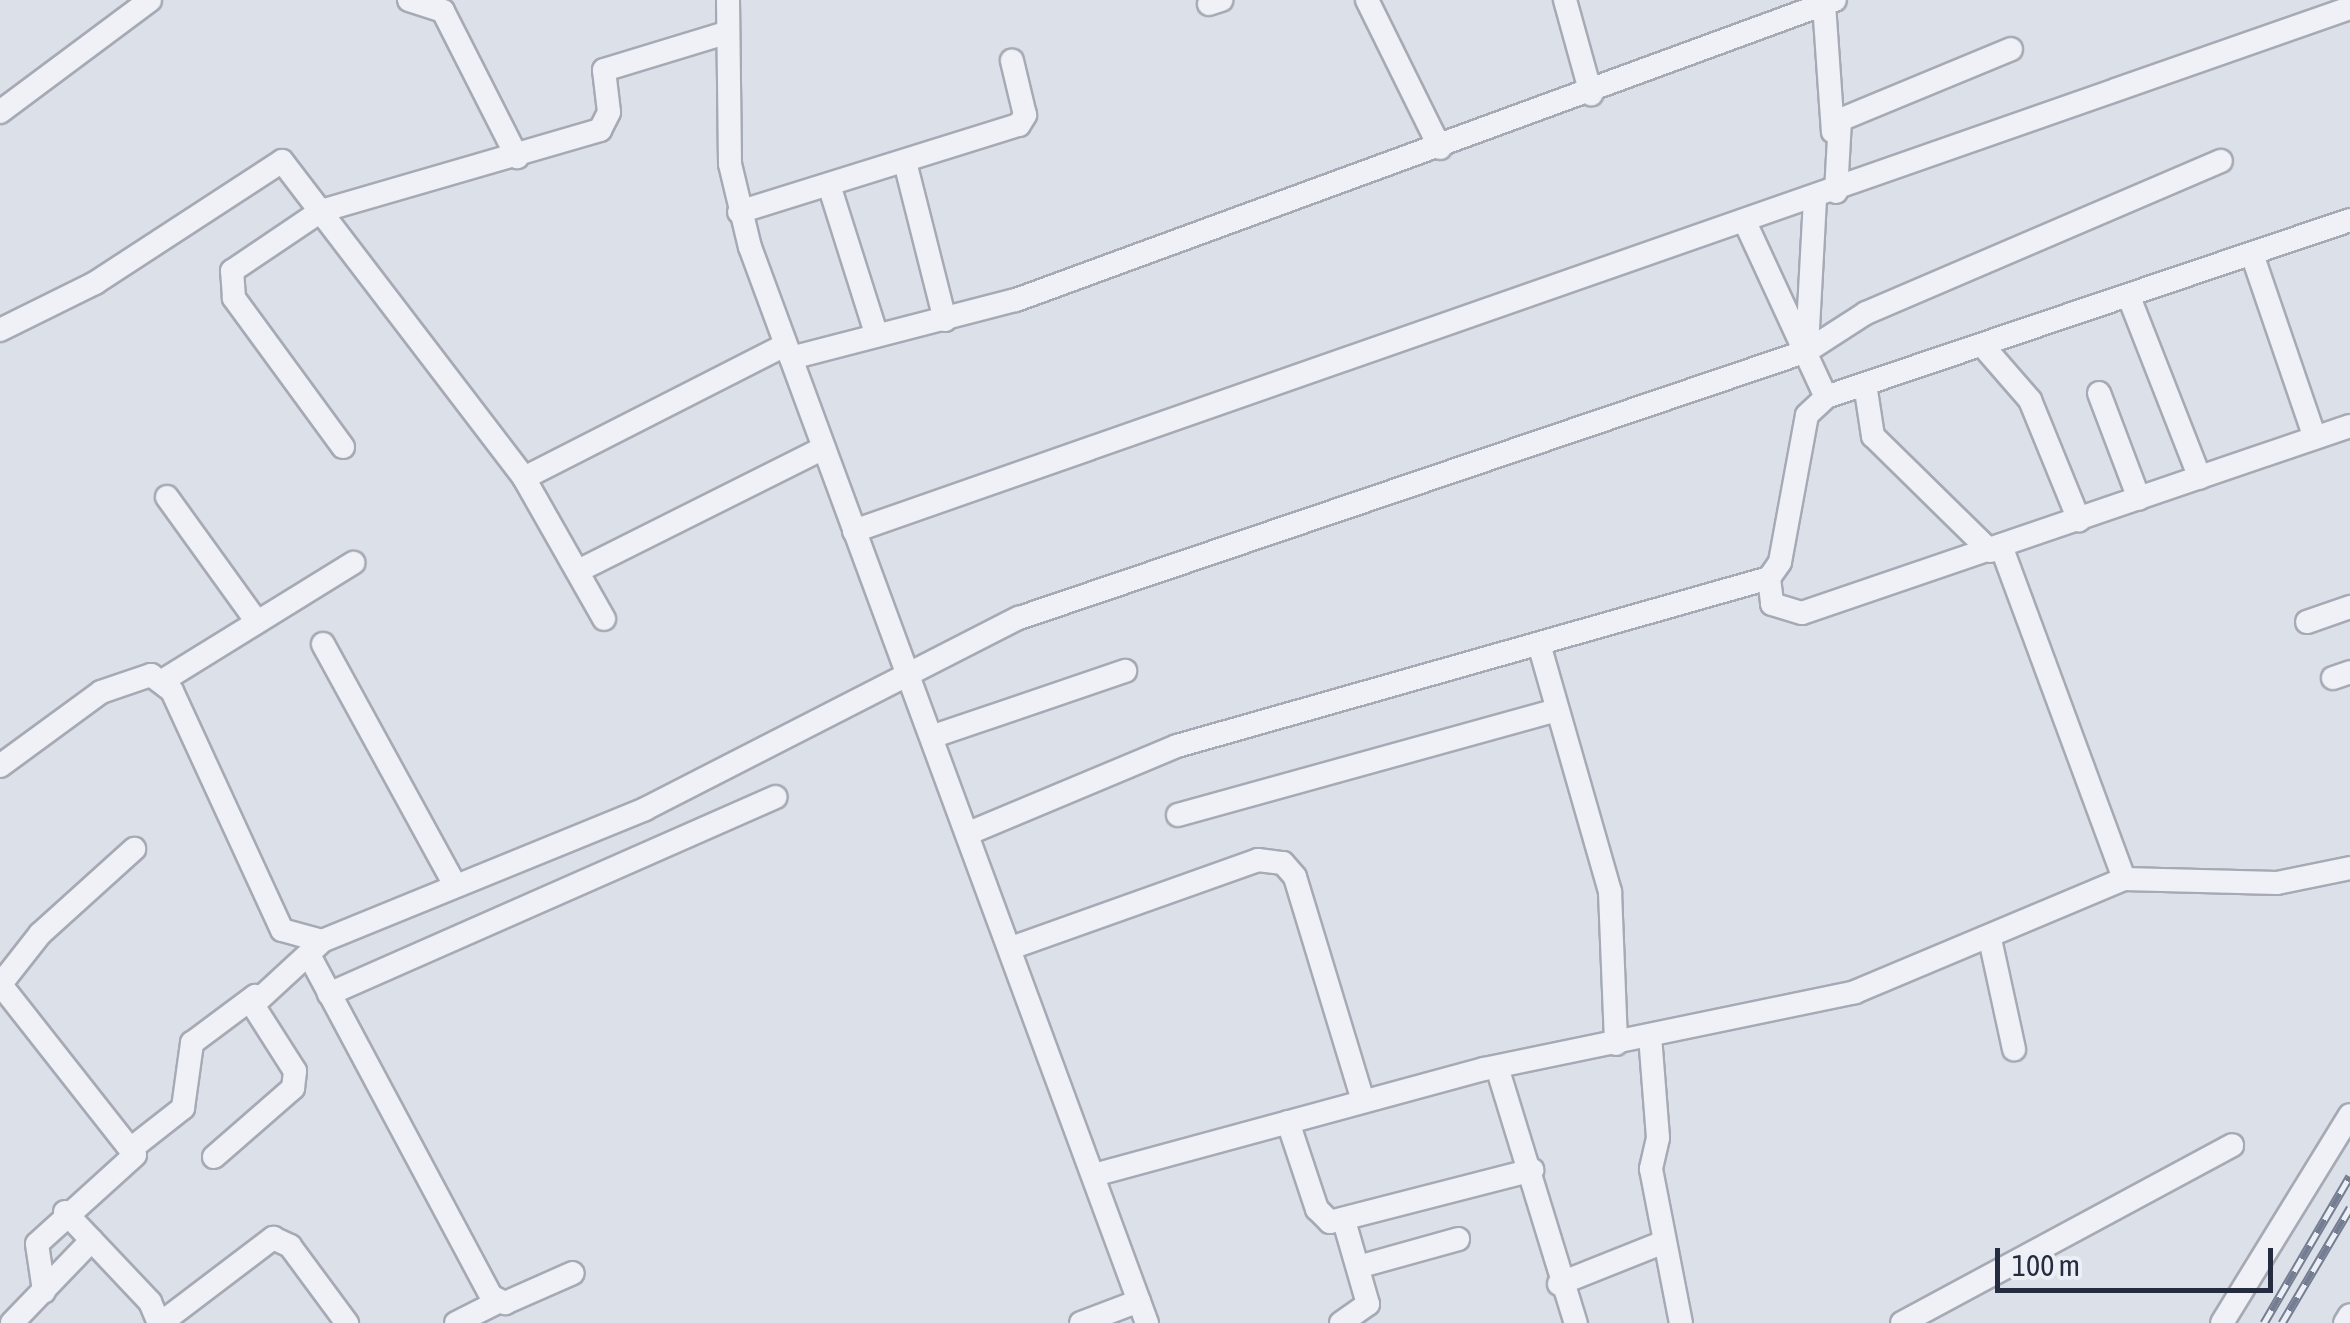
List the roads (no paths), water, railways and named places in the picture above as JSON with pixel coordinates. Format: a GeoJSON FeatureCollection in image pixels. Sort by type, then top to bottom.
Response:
{"type":"FeatureCollection","features":[{"type":"Feature","properties":{"kind":"street"},"geometry":{"type":"LineString","coordinates":[[0,112],[150,0]]}},
{"type":"Feature","properties":{"kind":"street"},"geometry":{"type":"LineString","coordinates":[[410,0],[442,11],[517,156]]}},
{"type":"Feature","properties":{"kind":"street"},"geometry":{"type":"LineString","coordinates":[[728,0],[726,33],[739,212],[854,531],[911,671],[1143,1312],[1081,1323]]}},
{"type":"Feature","properties":{"kind":"street"},"geometry":{"type":"LineString","coordinates":[[1367,0],[1440,148]]}},
{"type":"Feature","properties":{"kind":"street"},"geometry":{"type":"LineString","coordinates":[[1565,0],[1591,94]]}},
{"type":"Feature","properties":{"kind":"street"},"geometry":{"type":"LineString","coordinates":[[524,478],[788,352],[945,320],[1591,94],[1830,2],[1833,132],[1807,351]]}},
{"type":"Feature","properties":{"kind":"street"},"geometry":{"type":"LineString","coordinates":[[854,531],[1826,195],[2350,8]]}},
{"type":"Feature","properties":{"kind":"street"},"geometry":{"type":"LineString","coordinates":[[343,446],[230,286],[232,271],[320,211],[517,156],[607,124],[600,78],[614,64],[726,33]]}},
{"type":"Feature","properties":{"kind":"street"},"geometry":{"type":"LineString","coordinates":[[1833,132],[1840,120],[2011,49]]}},
{"type":"Feature","properties":{"kind":"street"},"geometry":{"type":"LineString","coordinates":[[739,212],[1019,126],[1026,115],[1012,61]]}},
{"type":"Feature","properties":{"kind":"street"},"geometry":{"type":"LineString","coordinates":[[132,1148],[183,1108],[192,1043],[315,948],[454,883],[645,809],[1019,618],[1807,351],[1866,312],[2221,160]]}},
{"type":"Feature","properties":{"kind":"street"},"geometry":{"type":"LineString","coordinates":[[0,330],[95,284],[282,162],[524,478],[604,618]]}},
{"type":"Feature","properties":{"kind":"street"},"geometry":{"type":"LineString","coordinates":[[905,162],[945,320]]}},
{"type":"Feature","properties":{"kind":"street"},"geometry":{"type":"LineString","coordinates":[[828,185],[877,336]]}},
{"type":"Feature","properties":{"kind":"street"},"geometry":{"type":"LineString","coordinates":[[969,832],[1150,754],[1769,578],[1780,562],[1807,415],[1826,397],[2129,298],[2350,220]]}},
{"type":"Feature","properties":{"kind":"street"},"geometry":{"type":"LineString","coordinates":[[1745,222],[1826,397]]}},
{"type":"Feature","properties":{"kind":"street"},"geometry":{"type":"LineString","coordinates":[[2252,254],[2314,438]]}},
{"type":"Feature","properties":{"kind":"street"},"geometry":{"type":"LineString","coordinates":[[2129,298],[2200,478]]}},
{"type":"Feature","properties":{"kind":"street"},"geometry":{"type":"LineString","coordinates":[[1983,346],[2030,400],[2079,520]]}},
{"type":"Feature","properties":{"kind":"street"},"geometry":{"type":"LineString","coordinates":[[1865,384],[1873,436],[1995,548],[2124,879]]}},
{"type":"Feature","properties":{"kind":"street"},"geometry":{"type":"LineString","coordinates":[[2099,393],[2139,499]]}},
{"type":"Feature","properties":{"kind":"street"},"geometry":{"type":"LineString","coordinates":[[1769,578],[1772,604],[1790,615],[2350,426]]}},
{"type":"Feature","properties":{"kind":"street"},"geometry":{"type":"LineString","coordinates":[[578,571],[824,448]]}},
{"type":"Feature","properties":{"kind":"street"},"geometry":{"type":"LineString","coordinates":[[167,497],[257,622]]}},
{"type":"Feature","properties":{"kind":"street"},"geometry":{"type":"LineString","coordinates":[[0,766],[125,678],[162,681],[353,563]]}},
{"type":"Feature","properties":{"kind":"street"},"geometry":{"type":"LineString","coordinates":[[2308,622],[2350,608]]}},
{"type":"Feature","properties":{"kind":"street"},"geometry":{"type":"LineString","coordinates":[[323,644],[454,883]]}},
{"type":"Feature","properties":{"kind":"street"},"geometry":{"type":"LineString","coordinates":[[1539,644],[1610,892],[1616,1044]]}},
{"type":"Feature","properties":{"kind":"street"},"geometry":{"type":"LineString","coordinates":[[934,736],[1126,672]]}},
{"type":"Feature","properties":{"kind":"street"},"geometry":{"type":"LineString","coordinates":[[162,681],[282,930],[315,948],[329,994],[498,1302]]}},
{"type":"Feature","properties":{"kind":"street"},"geometry":{"type":"LineString","coordinates":[[1178,816],[1557,710]]}},
{"type":"Feature","properties":{"kind":"street"},"geometry":{"type":"LineString","coordinates":[[329,994],[776,796]]}},
{"type":"Feature","properties":{"kind":"street"},"geometry":{"type":"LineString","coordinates":[[44,1290],[33,1251],[65,1212],[132,1162],[132,1148],[0,985],[40,934],[134,849]]}},
{"type":"Feature","properties":{"kind":"street"},"geometry":{"type":"LineString","coordinates":[[1011,948],[1258,860],[1283,864],[1295,877],[1363,1102]]}},
{"type":"Feature","properties":{"kind":"street"},"geometry":{"type":"LineString","coordinates":[[1094,1175],[1497,1067],[1650,1036],[1758,1005],[1855,992],[1990,939],[2124,879],[2277,883],[2350,868]]}},
{"type":"Feature","properties":{"kind":"street"},"geometry":{"type":"LineString","coordinates":[[1990,939],[2014,1049]]}},
{"type":"Feature","properties":{"kind":"street"},"geometry":{"type":"LineString","coordinates":[[214,1157],[276,1110],[296,1079],[256,1018],[254,996]]}},
{"type":"Feature","properties":{"kind":"street"},"geometry":{"type":"LineString","coordinates":[[1650,1036],[1658,1138],[1651,1169],[1680,1323]]}},
{"type":"Feature","properties":{"kind":"street"},"geometry":{"type":"LineString","coordinates":[[1497,1067],[1532,1170],[1560,1284],[1576,1323]]}},
{"type":"Feature","properties":{"kind":"street"},"geometry":{"type":"LineString","coordinates":[[2222,1323],[2350,1115]]}},
{"type":"Feature","properties":{"kind":"street"},"geometry":{"type":"LineString","coordinates":[[1288,1122],[1316,1208],[1344,1221],[1532,1170]]}},
{"type":"Feature","properties":{"kind":"street"},"geometry":{"type":"LineString","coordinates":[[1902,1323],[2232,1145]]}},
{"type":"Feature","properties":{"kind":"street"},"geometry":{"type":"LineString","coordinates":[[65,1212],[160,1323],[274,1238],[290,1246],[347,1323]]}},
{"type":"Feature","properties":{"kind":"street"},"geometry":{"type":"LineString","coordinates":[[1341,1323],[1366,1317],[1358,1267],[1344,1221]]}},
{"type":"Feature","properties":{"kind":"street"},"geometry":{"type":"LineString","coordinates":[[1358,1267],[1458,1239]]}},
{"type":"Feature","properties":{"kind":"street"},"geometry":{"type":"LineString","coordinates":[[12,1323],[92,1240]]}},
{"type":"Feature","properties":{"kind":"street"},"geometry":{"type":"LineString","coordinates":[[1560,1284],[1664,1242]]}},
{"type":"Feature","properties":{"kind":"street"},"geometry":{"type":"LineString","coordinates":[[456,1323],[573,1273]]}},
{"type":"Feature","properties":{"kind":"street"},"geometry":{"type":"LineString","coordinates":[[2345,1323],[2350,1314]]}},
{"type":"Feature","properties":{"kind":"railway"},"geometry":{"type":"LineString","coordinates":[[2264,1323],[2350,1176]]}},
{"type":"Feature","properties":{"kind":"railway"},"geometry":{"type":"LineString","coordinates":[[2282,1323],[2350,1208]]}}]}
